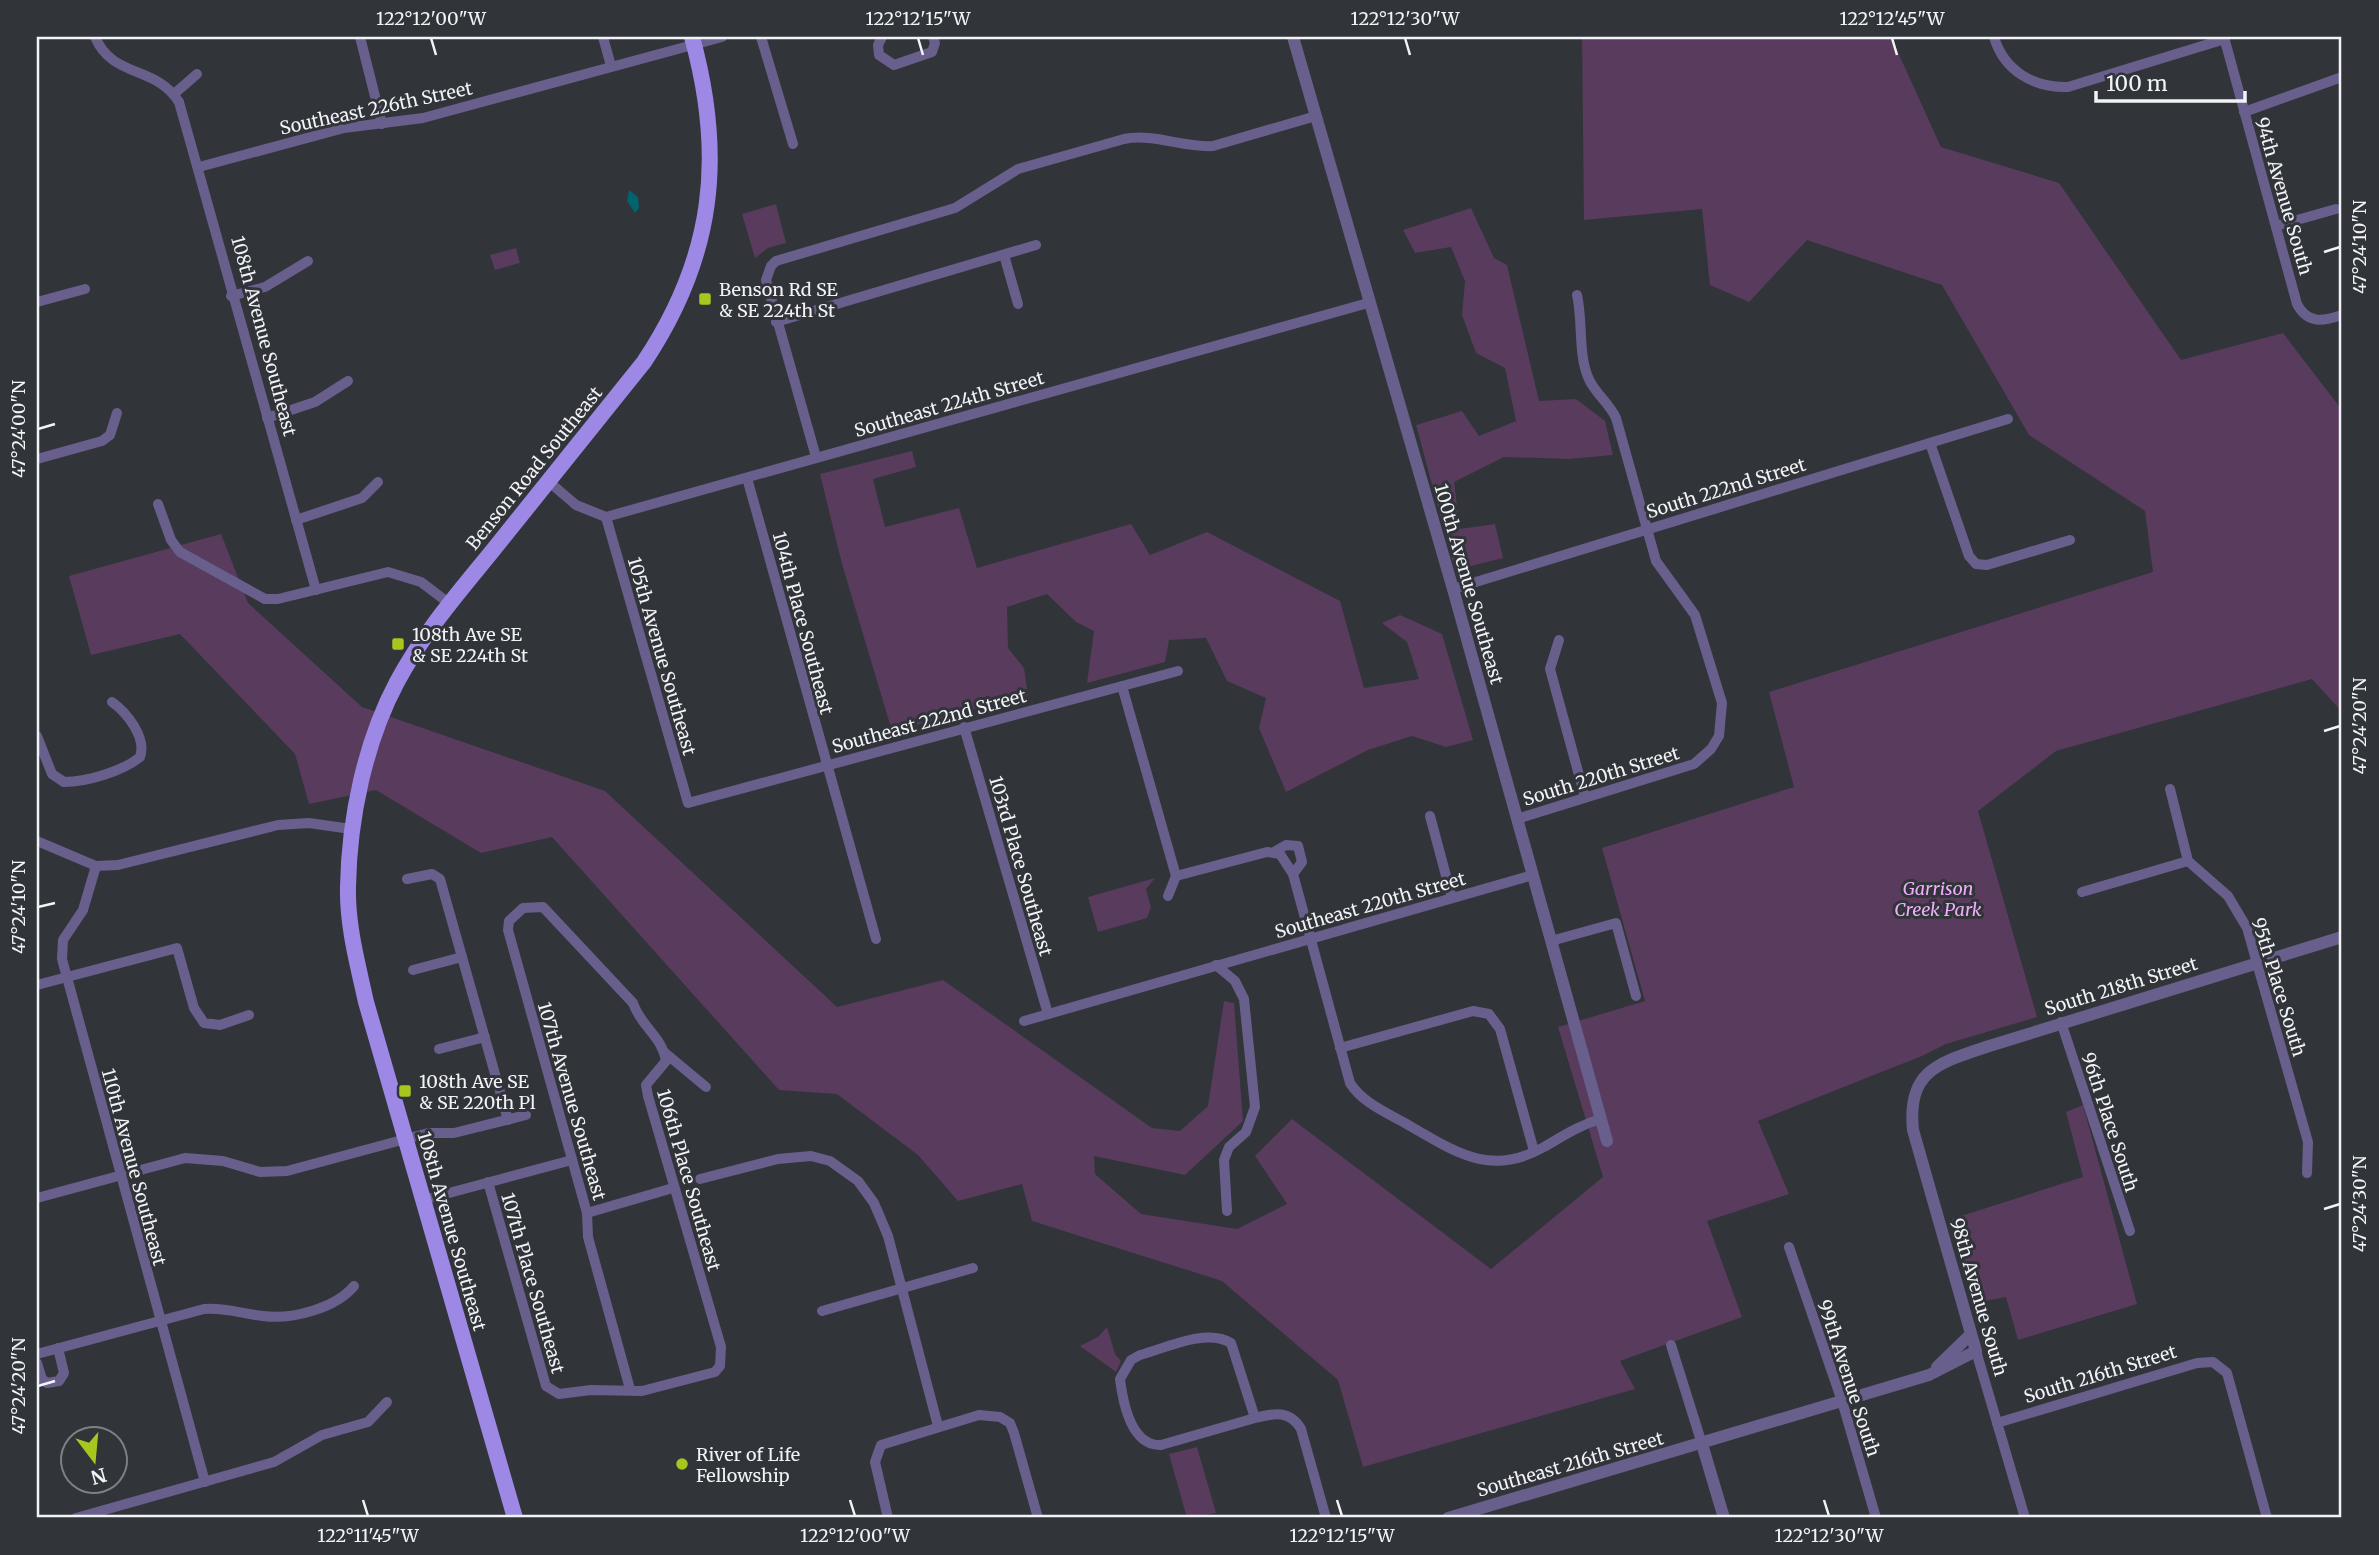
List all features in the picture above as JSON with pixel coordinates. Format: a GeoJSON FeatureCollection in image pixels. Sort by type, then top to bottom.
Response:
{"type":"FeatureCollection","features":[{"type":"Feature","properties":{"kind":"main road","name":"Benson Road Southeast"},"geometry":{"type":"LineString","coordinates":[[351,829],[373,743],[387,703],[406,666],[450,604],[644,362],[667,327],[685,290],[705,223],[711,173],[710,120],[693,41]]}},
{"type":"Feature","properties":{"kind":"main road","name":"108th Avenue Southeast"},"geometry":{"type":"LineString","coordinates":[[351,829],[349,920],[366,1002],[515,1518]]}},
{"type":"Feature","properties":{"kind":"street"},"geometry":{"type":"LineString","coordinates":[[95,37],[106,56],[118,65],[160,80],[174,94],[197,74]]}},
{"type":"Feature","properties":{"kind":"street"},"geometry":{"type":"LineString","coordinates":[[360,37],[382,124]]}},
{"type":"Feature","properties":{"kind":"street"},"geometry":{"type":"LineString","coordinates":[[603,37],[611,66]]}},
{"type":"Feature","properties":{"kind":"street","name":"Southeast 226th Street"},"geometry":{"type":"LineString","coordinates":[[199,167],[344,128],[423,118],[693,41],[722,37]]}},
{"type":"Feature","properties":{"kind":"street"},"geometry":{"type":"LineString","coordinates":[[761,37],[793,144]]}},
{"type":"Feature","properties":{"kind":"street"},"geometry":{"type":"LineString","coordinates":[[882,37],[878,44],[879,55],[883,61],[894,65],[932,52],[935,43],[933,37]]}},
{"type":"Feature","properties":{"kind":"street","name":"100th Avenue Southeast"},"geometry":{"type":"LineString","coordinates":[[1293,37],[1453,589],[1608,1141]]}},
{"type":"Feature","properties":{"kind":"street"},"geometry":{"type":"LineString","coordinates":[[1994,37],[2007,63],[2030,80],[2068,87],[2224,38]]}},
{"type":"Feature","properties":{"kind":"street","name":"94th Avenue South"},"geometry":{"type":"LineString","coordinates":[[2224,38],[2297,304],[2310,319],[2321,321],[2342,315]]}},
{"type":"Feature","properties":{"kind":"street"},"geometry":{"type":"LineString","coordinates":[[2244,111],[2342,77]]}},
{"type":"Feature","properties":{"kind":"street","name":"108th Avenue Southeast"},"geometry":{"type":"LineString","coordinates":[[174,94],[199,167],[231,296],[316,590]]}},
{"type":"Feature","properties":{"kind":"street"},"geometry":{"type":"LineString","coordinates":[[816,457],[766,280],[771,266],[782,258],[955,208],[1011,172],[1111,142],[1140,137],[1198,147],[1213,146],[1316,116]]}},
{"type":"Feature","properties":{"kind":"street"},"geometry":{"type":"LineString","coordinates":[[2276,226],[2336,209]]}},
{"type":"Feature","properties":{"kind":"street"},"geometry":{"type":"LineString","coordinates":[[776,322],[1036,245]]}},
{"type":"Feature","properties":{"kind":"street"},"geometry":{"type":"LineString","coordinates":[[1004,255],[1018,304]]}},
{"type":"Feature","properties":{"kind":"street"},"geometry":{"type":"LineString","coordinates":[[231,296],[265,287],[308,261]]}},
{"type":"Feature","properties":{"kind":"street"},"geometry":{"type":"LineString","coordinates":[[37,302],[85,289]]}},
{"type":"Feature","properties":{"kind":"street"},"geometry":{"type":"LineString","coordinates":[[1577,295],[1582,318],[1585,369],[1592,386],[1612,407],[1645,529]]}},
{"type":"Feature","properties":{"kind":"street","name":"Southeast 224th Street"},"geometry":{"type":"LineString","coordinates":[[606,517],[1368,303]]}},
{"type":"Feature","properties":{"kind":"street"},"geometry":{"type":"LineString","coordinates":[[267,418],[315,402],[348,381]]}},
{"type":"Feature","properties":{"kind":"street"},"geometry":{"type":"LineString","coordinates":[[37,459],[102,441],[110,435],[117,413]]}},
{"type":"Feature","properties":{"kind":"street","name":"South 222nd Street"},"geometry":{"type":"LineString","coordinates":[[1453,589],[2008,419]]}},
{"type":"Feature","properties":{"kind":"street"},"geometry":{"type":"LineString","coordinates":[[1930,443],[1969,556],[1976,564],[1987,565],[2070,540]]}},
{"type":"Feature","properties":{"kind":"street","name":"104th Place Southeast"},"geometry":{"type":"LineString","coordinates":[[747,478],[876,939]]}},
{"type":"Feature","properties":{"kind":"street"},"geometry":{"type":"LineString","coordinates":[[548,481],[576,505],[606,517]]}},
{"type":"Feature","properties":{"kind":"street"},"geometry":{"type":"LineString","coordinates":[[296,520],[362,498],[378,482]]}},
{"type":"Feature","properties":{"kind":"street"},"geometry":{"type":"LineString","coordinates":[[158,504],[172,540],[180,552],[256,595],[278,599],[388,572],[421,582],[450,604]]}},
{"type":"Feature","properties":{"kind":"street","name":"105th Avenue Southeast"},"geometry":{"type":"LineString","coordinates":[[606,517],[688,803]]}},
{"type":"Feature","properties":{"kind":"street","name":"South 220th Street"},"geometry":{"type":"LineString","coordinates":[[1517,819],[1694,764],[1711,749],[1719,736],[1722,703],[1695,615],[1659,568],[1645,529]]}},
{"type":"Feature","properties":{"kind":"street"},"geometry":{"type":"LineString","coordinates":[[1559,640],[1550,669],[1585,797]]}},
{"type":"Feature","properties":{"kind":"street","name":"Southeast 222nd Street"},"geometry":{"type":"LineString","coordinates":[[688,803],[1178,671]]}},
{"type":"Feature","properties":{"kind":"street"},"geometry":{"type":"LineString","coordinates":[[1122,686],[1176,876],[1168,896]]}},
{"type":"Feature","properties":{"kind":"street"},"geometry":{"type":"LineString","coordinates":[[37,736],[52,774],[64,782],[107,773],[134,762],[140,757],[141,746],[125,711],[112,702]]}},
{"type":"Feature","properties":{"kind":"street","name":"103rd Place Southeast"},"geometry":{"type":"LineString","coordinates":[[964,727],[1048,1014]]}},
{"type":"Feature","properties":{"kind":"street"},"geometry":{"type":"LineString","coordinates":[[2082,892],[2188,861],[2170,789]]}},
{"type":"Feature","properties":{"kind":"street"},"geometry":{"type":"LineString","coordinates":[[1430,816],[1452,898]]}},
{"type":"Feature","properties":{"kind":"street"},"geometry":{"type":"LineString","coordinates":[[37,841],[96,866],[141,862],[293,823],[351,829]]}},
{"type":"Feature","properties":{"kind":"street"},"geometry":{"type":"LineString","coordinates":[[1176,876],[1274,852],[1286,845],[1298,846],[1302,862],[1293,874]]}},
{"type":"Feature","properties":{"kind":"street"},"geometry":{"type":"LineString","coordinates":[[1274,852],[1284,858],[1293,874],[1350,1083],[1358,1094],[1470,1158],[1503,1161],[1534,1151],[1578,1126],[1601,1119]]}},
{"type":"Feature","properties":{"kind":"street","name":"95th Place South"},"geometry":{"type":"LineString","coordinates":[[2188,861],[2238,909],[2257,962],[2308,1142],[2307,1173]]}},
{"type":"Feature","properties":{"kind":"street","name":"110th Avenue Southeast"},"geometry":{"type":"LineString","coordinates":[[96,866],[83,910],[63,940],[61,949],[66,977],[205,1482]]}},
{"type":"Feature","properties":{"kind":"street"},"geometry":{"type":"LineString","coordinates":[[407,879],[432,874],[440,879],[508,1120]]}},
{"type":"Feature","properties":{"kind":"street","name":"Southeast 220th Street"},"geometry":{"type":"LineString","coordinates":[[1024,1021],[1533,875]]}},
{"type":"Feature","properties":{"kind":"street","name":"107th Avenue Southeast"},"geometry":{"type":"LineString","coordinates":[[630,1389],[588,1237],[587,1213],[508,930],[509,920],[523,908],[542,907],[556,918],[633,1003],[639,1020],[662,1044],[664,1052]]}},
{"type":"Feature","properties":{"kind":"street"},"geometry":{"type":"LineString","coordinates":[[1551,941],[1616,923],[1636,996]]}},
{"type":"Feature","properties":{"kind":"street","name":"South 218th Street"},"geometry":{"type":"LineString","coordinates":[[1919,1084],[1927,1072],[1939,1063],[2342,937]]}},
{"type":"Feature","properties":{"kind":"street"},"geometry":{"type":"LineString","coordinates":[[37,985],[177,948],[194,1008],[204,1023],[220,1026],[249,1015]]}},
{"type":"Feature","properties":{"kind":"street"},"geometry":{"type":"LineString","coordinates":[[413,970],[462,957]]}},
{"type":"Feature","properties":{"kind":"street"},"geometry":{"type":"LineString","coordinates":[[1216,965],[1236,981],[1244,999],[1255,1107],[1246,1132],[1229,1147],[1224,1160],[1227,1211]]}},
{"type":"Feature","properties":{"kind":"street"},"geometry":{"type":"LineString","coordinates":[[1340,1048],[1482,1011],[1496,1020],[1500,1029],[1534,1151]]}},
{"type":"Feature","properties":{"kind":"street","name":"96th Place South"},"geometry":{"type":"LineString","coordinates":[[2061,1023],[2130,1231]]}},
{"type":"Feature","properties":{"kind":"street"},"geometry":{"type":"LineString","coordinates":[[439,1049],[485,1037]]}},
{"type":"Feature","properties":{"kind":"street"},"geometry":{"type":"LineString","coordinates":[[664,1052],[706,1087]]}},
{"type":"Feature","properties":{"kind":"street","name":"106th Place Southeast"},"geometry":{"type":"LineString","coordinates":[[630,1389],[642,1391],[715,1371],[720,1366],[721,1347],[673,1188],[646,1085],[664,1067],[664,1052]]}},
{"type":"Feature","properties":{"kind":"street","name":"98th Avenue South"},"geometry":{"type":"LineString","coordinates":[[1919,1084],[1912,1107],[1913,1130],[2025,1518]]}},
{"type":"Feature","properties":{"kind":"street"},"geometry":{"type":"LineString","coordinates":[[37,1198],[185,1158],[223,1161],[260,1172],[287,1171],[428,1133],[454,1133],[527,1115]]}},
{"type":"Feature","properties":{"kind":"street"},"geometry":{"type":"LineString","coordinates":[[700,1179],[778,1159],[811,1156],[830,1161],[858,1181],[881,1218],[938,1426]]}},
{"type":"Feature","properties":{"kind":"street"},"geometry":{"type":"LineString","coordinates":[[423,1199],[572,1160]]}},
{"type":"Feature","properties":{"kind":"street","name":"107th Place Southeast"},"geometry":{"type":"LineString","coordinates":[[488,1182],[546,1386],[559,1394],[630,1389]]}},
{"type":"Feature","properties":{"kind":"street"},"geometry":{"type":"LineString","coordinates":[[587,1213],[673,1188]]}},
{"type":"Feature","properties":{"kind":"street","name":"99th Avenue South"},"geometry":{"type":"LineString","coordinates":[[1789,1247],[1842,1401],[1876,1518]]}},
{"type":"Feature","properties":{"kind":"street"},"geometry":{"type":"LineString","coordinates":[[822,1311],[973,1268]]}},
{"type":"Feature","properties":{"kind":"street"},"geometry":{"type":"LineString","coordinates":[[37,1354],[215,1308],[263,1316],[290,1315],[340,1301],[354,1286]]}},
{"type":"Feature","properties":{"kind":"street"},"geometry":{"type":"LineString","coordinates":[[1905,1382],[1942,1364],[1971,1334]]}},
{"type":"Feature","properties":{"kind":"street"},"geometry":{"type":"LineString","coordinates":[[1255,1418],[1233,1349],[1226,1340],[1202,1339],[1134,1357],[1120,1379],[1135,1432],[1148,1443],[1161,1445],[1280,1413],[1296,1420],[1326,1518]]}},
{"type":"Feature","properties":{"kind":"street"},"geometry":{"type":"LineString","coordinates":[[1671,1345],[1724,1518]]}},
{"type":"Feature","properties":{"kind":"street"},"geometry":{"type":"LineString","coordinates":[[37,1363],[41,1379],[47,1383],[59,1381],[64,1373],[58,1348]]}},
{"type":"Feature","properties":{"kind":"street"},"geometry":{"type":"LineString","coordinates":[[1702,1444],[1947,1368],[1976,1351]]}},
{"type":"Feature","properties":{"kind":"street","name":"South 216th Street"},"geometry":{"type":"LineString","coordinates":[[1997,1423],[2197,1363],[2213,1362],[2227,1373],[2267,1518]]}},
{"type":"Feature","properties":{"kind":"street"},"geometry":{"type":"LineString","coordinates":[[76,1518],[274,1462],[322,1435],[368,1422],[387,1402]]}},
{"type":"Feature","properties":{"kind":"street"},"geometry":{"type":"LineString","coordinates":[[888,1518],[876,1473],[876,1453],[889,1441],[979,1415],[1000,1417],[1010,1423],[1038,1518]]}},
{"type":"Feature","properties":{"kind":"street","name":"Southeast 216th Street"},"geometry":{"type":"LineString","coordinates":[[1448,1518],[1702,1444]]}},
{"type":"Feature","properties":{"kind":"green space","name":"Garrison Creek Park"},"geometry":{"type":"Polygon","coordinates":[[[1582,37],[1891,37],[1941,147],[2059,183],[2181,360],[2283,333],[2342,410],[2342,712],[2312,679],[2056,751],[1978,811],[2037,1017],[1946,1044],[1758,1121],[1789,1194],[1707,1221],[1742,1317],[1620,1361],[1635,1389],[1363,1467],[1338,1380],[1222,1281],[1032,1221],[1022,1184],[958,1201],[918,1155],[837,1094],[779,1090],[552,837],[481,853],[376,790],[309,804],[295,754],[180,634],[91,655],[69,576],[221,534],[248,603],[362,707],[605,791],[837,1007],[943,980],[1152,1128],[1180,1131],[1208,1106],[1224,1001],[1234,1003],[1243,1121],[1185,1175],[1094,1156],[1095,1174],[1141,1214],[1237,1229],[1287,1204],[1255,1156],[1292,1119],[1491,1269],[1603,1177],[1558,1027],[1645,1001],[1602,848],[1794,787],[1769,692],[2153,572],[2145,511],[2029,435],[1942,285],[1807,240],[1749,302],[1710,285],[1702,209],[1584,220],[1582,37]]]}},
{"type":"Feature","properties":{"kind":"green space"},"geometry":{"type":"Polygon","coordinates":[[[776,204],[786,243],[768,248],[755,258],[742,214],[776,204]]]}},
{"type":"Feature","properties":{"kind":"green space"},"geometry":{"type":"Polygon","coordinates":[[[1471,208],[1494,258],[1507,265],[1539,401],[1576,399],[1605,421],[1613,455],[1569,459],[1504,457],[1454,482],[1460,529],[1495,524],[1503,558],[1455,570],[1416,425],[1462,411],[1479,436],[1516,421],[1505,368],[1476,353],[1462,315],[1465,281],[1451,247],[1415,253],[1403,230],[1471,208]]]}},
{"type":"Feature","properties":{"kind":"green space"},"geometry":{"type":"Polygon","coordinates":[[[516,248],[520,263],[495,270],[490,255],[516,248]]]}},
{"type":"Feature","properties":{"kind":"green space"},"geometry":{"type":"Polygon","coordinates":[[[912,451],[916,467],[873,479],[885,527],[959,508],[977,568],[1131,524],[1150,555],[1207,532],[1340,601],[1364,688],[1419,679],[1407,642],[1382,623],[1400,615],[1442,634],[1473,740],[1446,747],[1412,736],[1368,750],[1286,792],[1259,728],[1266,698],[1227,681],[1206,638],[1169,640],[1165,662],[1087,683],[1094,631],[1076,622],[1047,594],[1007,607],[1008,648],[1024,668],[1028,696],[892,731],[842,564],[820,474],[912,451]]]}},
{"type":"Feature","properties":{"kind":"green space"},"geometry":{"type":"Polygon","coordinates":[[[1155,878],[1146,889],[1151,907],[1147,918],[1098,932],[1088,897],[1155,878]]]}},
{"type":"Feature","properties":{"kind":"green space"},"geometry":{"type":"Polygon","coordinates":[[[2083,1105],[2137,1304],[2018,1340],[2006,1297],[1975,1303],[1952,1219],[2083,1177],[2066,1112],[2083,1105]]]}},
{"type":"Feature","properties":{"kind":"green space"},"geometry":{"type":"Polygon","coordinates":[[[1107,1327],[1115,1354],[1121,1361],[1116,1372],[1080,1346],[1098,1337],[1107,1327]]]}},
{"type":"Feature","properties":{"kind":"green space"},"geometry":{"type":"Polygon","coordinates":[[[1197,1447],[1216,1513],[1187,1518],[1169,1454],[1197,1447]]]}},
{"type":"Feature","properties":{"kind":"water"},"geometry":{"type":"Polygon","coordinates":[[[629,190],[638,197],[639,208],[635,213],[627,201],[629,190]]]}},
{"type":"Feature","properties":{"kind":"place","name":"Benson Rd SE & SE 224th St"},"geometry":{"type":"Point","coordinates":[705,299]}},
{"type":"Feature","properties":{"kind":"place","name":"108th Ave SE & SE 224th St"},"geometry":{"type":"Point","coordinates":[398,644]}},
{"type":"Feature","properties":{"kind":"place","name":"108th Ave SE & SE 220th Pl"},"geometry":{"type":"Point","coordinates":[405,1091]}},
{"type":"Feature","properties":{"kind":"place","name":"River of Life Fellowship"},"geometry":{"type":"Point","coordinates":[682,1464]}}]}
